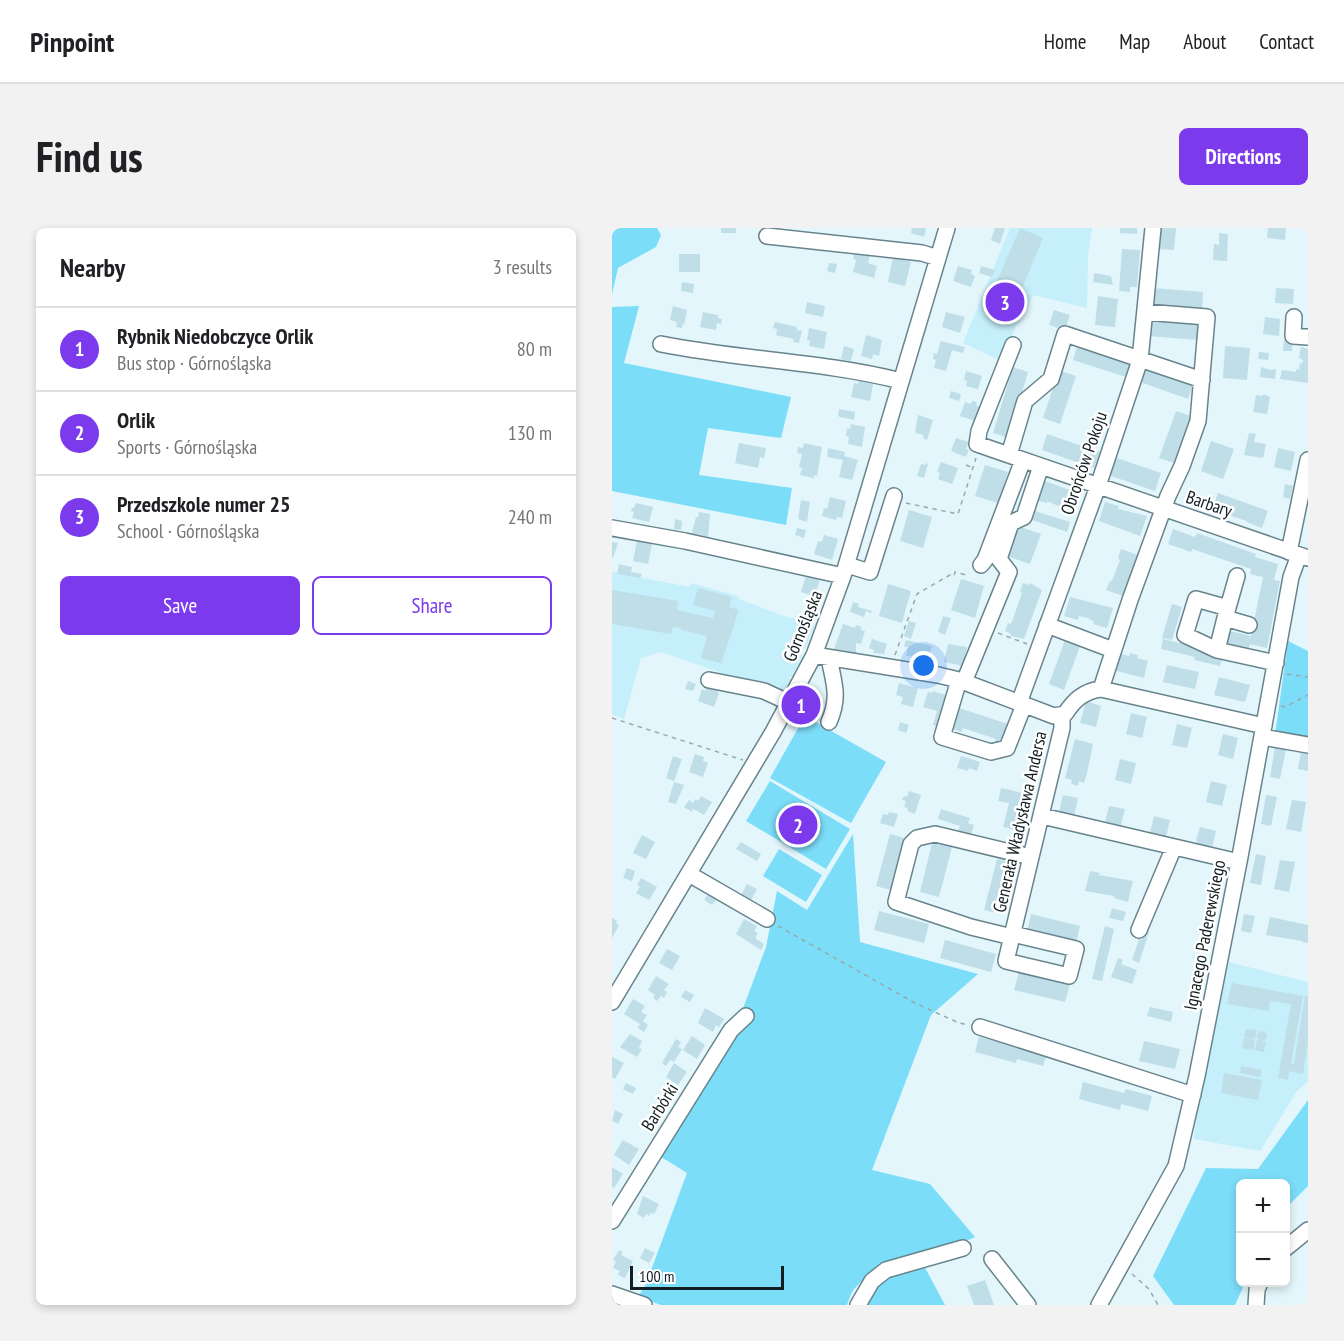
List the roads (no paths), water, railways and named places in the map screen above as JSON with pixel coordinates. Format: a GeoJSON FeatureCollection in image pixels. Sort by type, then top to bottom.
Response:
{"type":"FeatureCollection","features":[{"type":"Feature","properties":{"kind":"street","name":"Górnośląska"},"geometry":{"type":"LineString","coordinates":[[612,1002],[754,765],[790,703],[814,655],[845,571],[947,228]]}},
{"type":"Feature","properties":{"kind":"street","name":"Obrońców Pokoju"},"geometry":{"type":"LineString","coordinates":[[962,681],[942,737],[991,752],[1007,748],[1039,648],[1098,486],[1140,360],[1153,228]]}},
{"type":"Feature","properties":{"kind":"street"},"geometry":{"type":"LineString","coordinates":[[767,236],[922,253],[938,258]]}},
{"type":"Feature","properties":{"kind":"street"},"geometry":{"type":"LineString","coordinates":[[1145,312],[1207,317],[1198,421],[1182,466],[1163,508],[1101,689],[1308,745]]}},
{"type":"Feature","properties":{"kind":"street"},"geometry":{"type":"LineString","coordinates":[[1294,317],[1293,336],[1308,337]]}},
{"type":"Feature","properties":{"kind":"street"},"geometry":{"type":"LineString","coordinates":[[981,565],[985,560],[1016,457],[1025,401],[1051,379],[1065,334],[1202,380]]}},
{"type":"Feature","properties":{"kind":"street"},"geometry":{"type":"LineString","coordinates":[[661,344],[698,351],[848,370],[901,381]]}},
{"type":"Feature","properties":{"kind":"street","name":"Barbary"},"geometry":{"type":"LineString","coordinates":[[1013,345],[979,431],[979,445],[1299,555]]}},
{"type":"Feature","properties":{"kind":"street","name":"Ignacego Paderewskiego"},"geometry":{"type":"LineString","coordinates":[[1100,1305],[1176,1167],[1193,1095],[1239,862],[1291,577],[1299,555],[1308,460]]}},
{"type":"Feature","properties":{"kind":"street"},"geometry":{"type":"LineString","coordinates":[[962,681],[987,628],[1009,572],[999,559],[1011,523],[1024,517],[1041,466]]}},
{"type":"Feature","properties":{"kind":"street"},"geometry":{"type":"LineString","coordinates":[[612,528],[845,571],[870,572],[894,498]]}},
{"type":"Feature","properties":{"kind":"street"},"geometry":{"type":"LineString","coordinates":[[1217,650],[1237,576]]}},
{"type":"Feature","properties":{"kind":"street"},"geometry":{"type":"LineString","coordinates":[[1249,625],[1196,599],[1185,635],[1217,650],[1276,663]]}},
{"type":"Feature","properties":{"kind":"street"},"geometry":{"type":"LineString","coordinates":[[1047,625],[1113,650]]}},
{"type":"Feature","properties":{"kind":"street"},"geometry":{"type":"LineString","coordinates":[[814,655],[836,690],[835,706],[829,722]]}},
{"type":"Feature","properties":{"kind":"street","name":"Generała Władysława Andersa"},"geometry":{"type":"LineString","coordinates":[[814,655],[962,681],[1050,715],[1062,716]]}},
{"type":"Feature","properties":{"kind":"street"},"geometry":{"type":"LineString","coordinates":[[709,680],[764,691],[790,703]]}},
{"type":"Feature","properties":{"kind":"street","name":"Generała Władysława Andersa"},"geometry":{"type":"LineString","coordinates":[[1031,856],[935,834],[917,838],[911,844],[896,902],[971,927],[1013,935],[1062,728],[1062,716],[1078,698],[1092,690],[1101,689]]}},
{"type":"Feature","properties":{"kind":"street"},"geometry":{"type":"LineString","coordinates":[[1042,816],[1239,862]]}},
{"type":"Feature","properties":{"kind":"street"},"geometry":{"type":"LineString","coordinates":[[1139,930],[1174,847]]}},
{"type":"Feature","properties":{"kind":"street"},"geometry":{"type":"LineString","coordinates":[[689,874],[767,919]]}},
{"type":"Feature","properties":{"kind":"street","name":"Barbórki"},"geometry":{"type":"LineString","coordinates":[[612,1221],[731,1030],[746,1016]]}},
{"type":"Feature","properties":{"kind":"street"},"geometry":{"type":"LineString","coordinates":[[980,1027],[1193,1095]]}},
{"type":"Feature","properties":{"kind":"street"},"geometry":{"type":"LineString","coordinates":[[1290,1245],[1308,1230]]}},
{"type":"Feature","properties":{"kind":"street"},"geometry":{"type":"LineString","coordinates":[[858,1305],[872,1281],[886,1270],[963,1248]]}},
{"type":"Feature","properties":{"kind":"street"},"geometry":{"type":"LineString","coordinates":[[992,1259],[1028,1305]]}},
{"type":"Feature","properties":{"kind":"street"},"geometry":{"type":"LineString","coordinates":[[1256,1305],[1258,1287]]}},
{"type":"Feature","properties":{"kind":"street"},"geometry":{"type":"LineString","coordinates":[[616,1299],[644,1305]]}},
{"type":"Feature","properties":{"kind":"place","name":"Przedszkole numer 25"},"geometry":{"type":"Point","coordinates":[1005,302]}},
{"type":"Feature","properties":{"kind":"place","name":"Rybnik Niedobczyce Orlik"},"geometry":{"type":"Point","coordinates":[801,705]}},
{"type":"Feature","properties":{"kind":"place","name":"Orlik"},"geometry":{"type":"Point","coordinates":[798,825]}}]}
